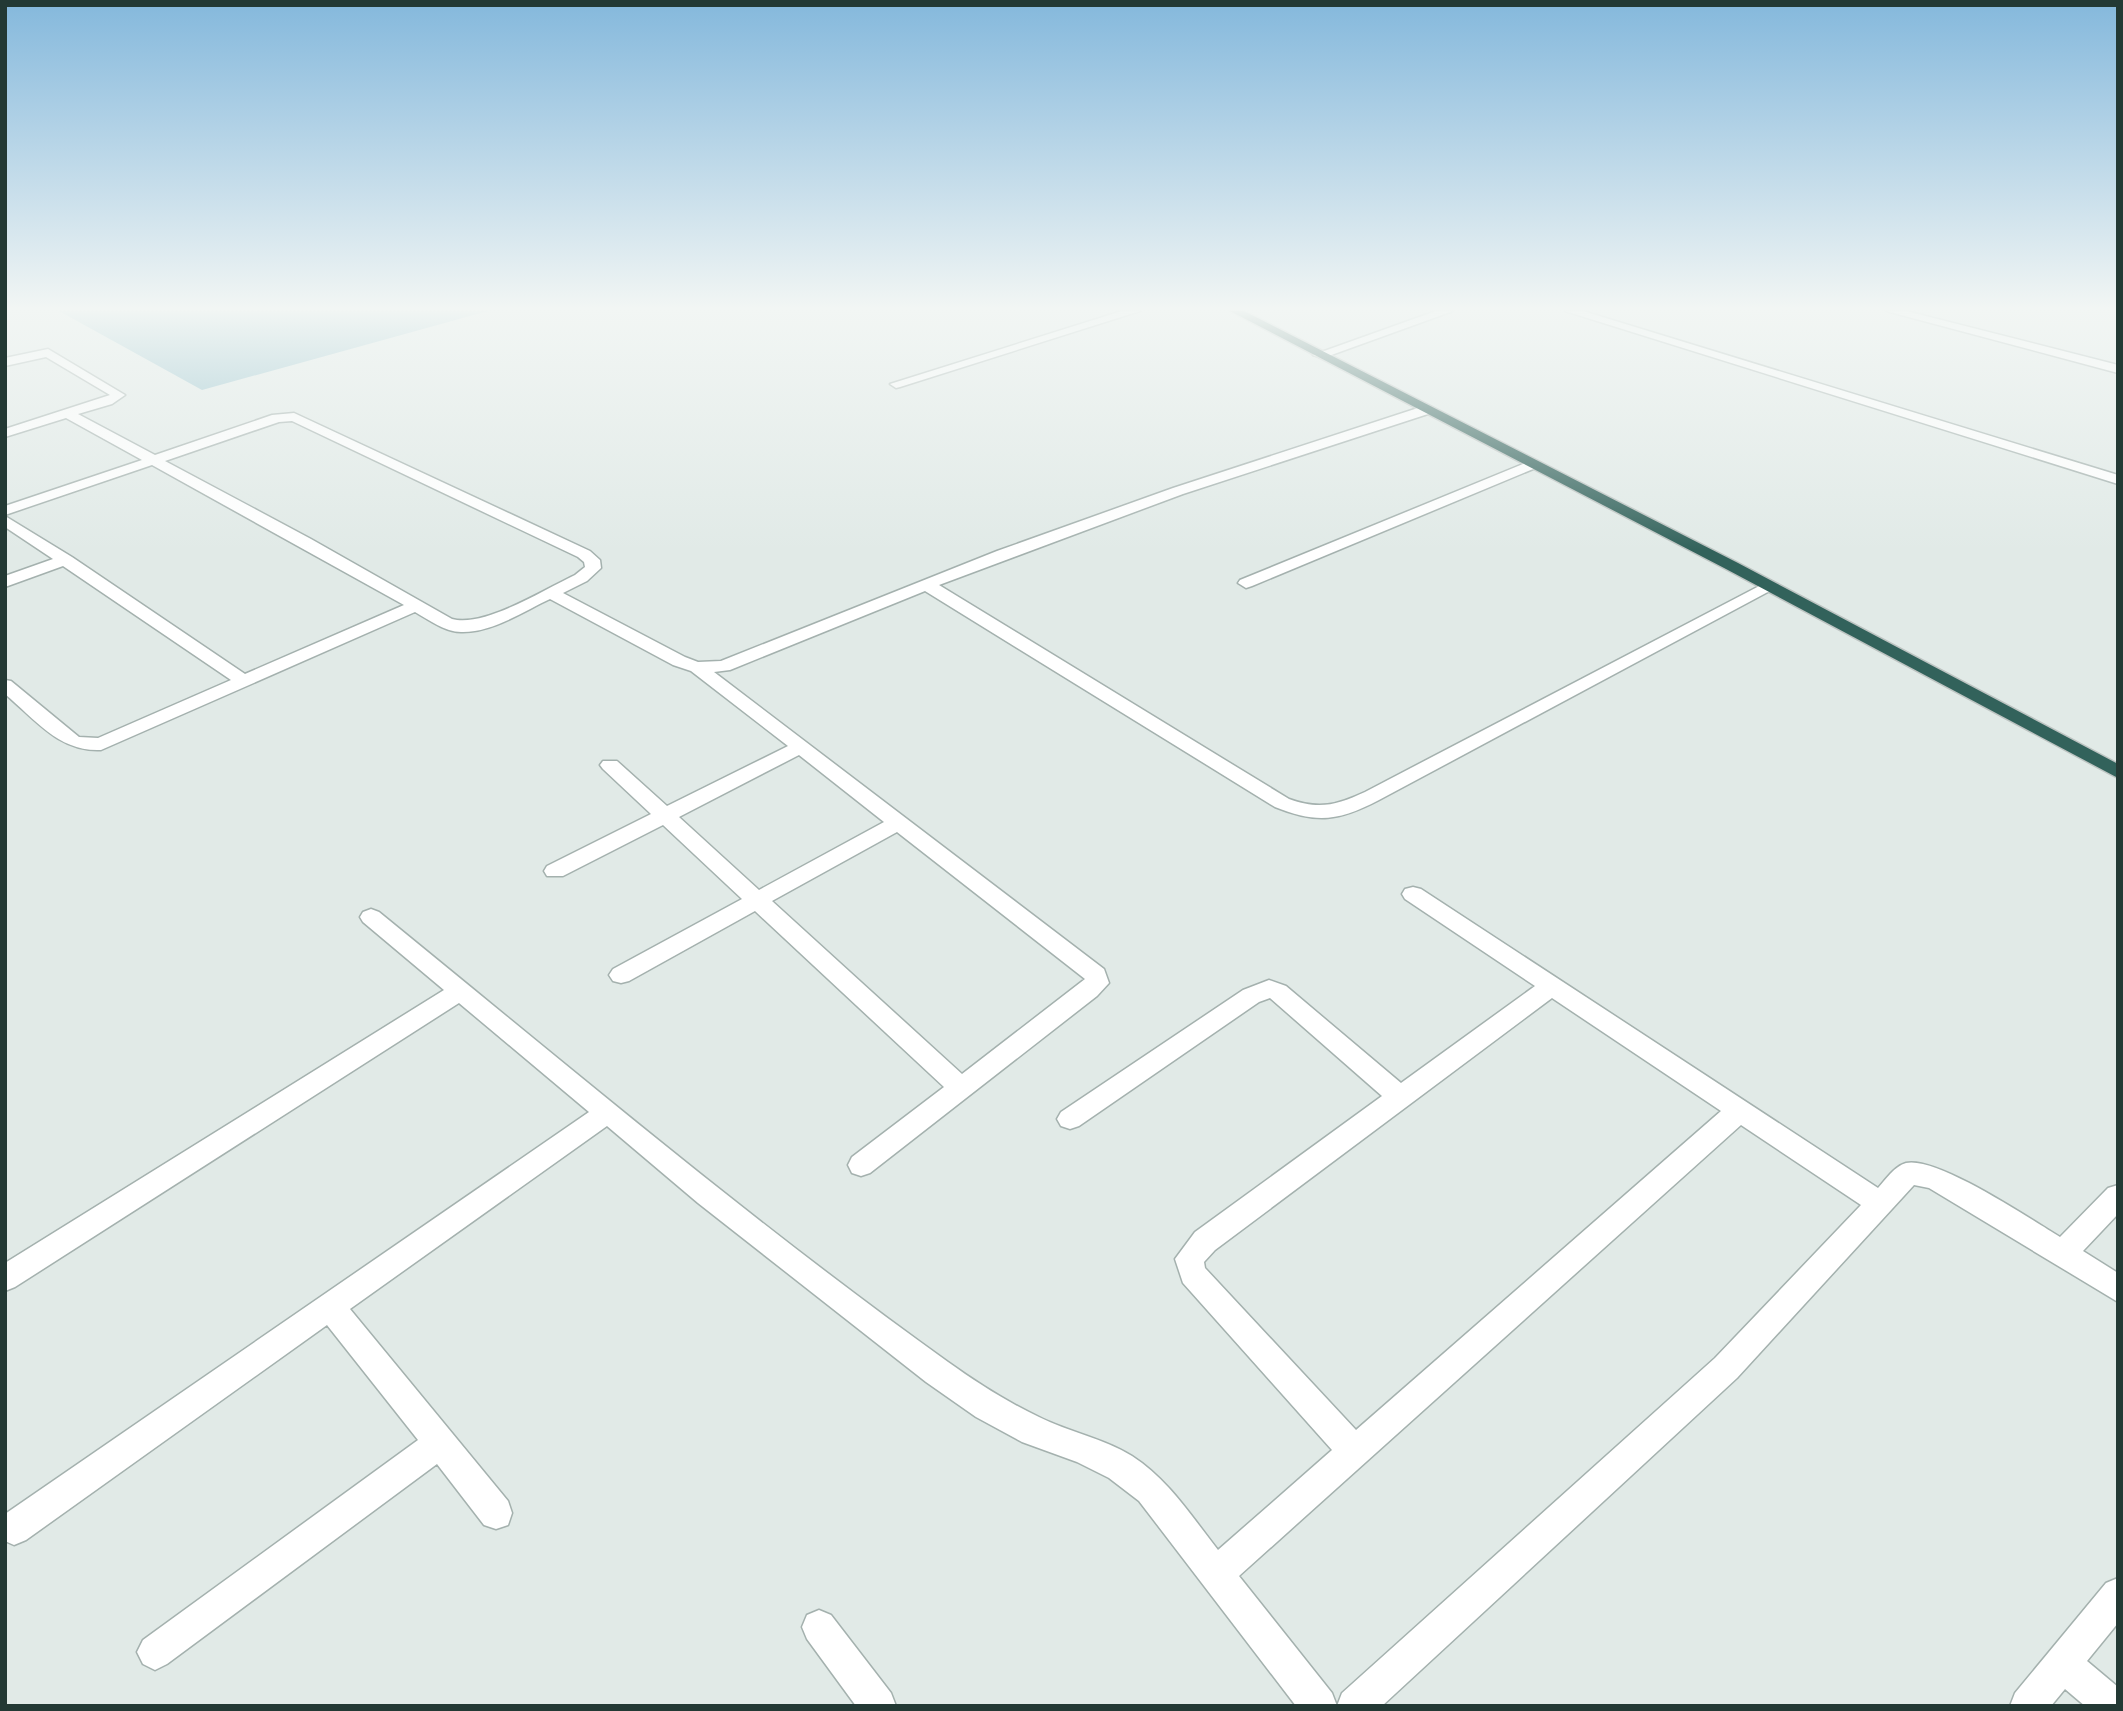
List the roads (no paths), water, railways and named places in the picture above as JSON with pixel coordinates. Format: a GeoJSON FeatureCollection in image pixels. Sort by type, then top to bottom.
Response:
{"type":"FeatureCollection","features":[{"type":"Feature","properties":{"kind":"highway"},"geometry":{"type":"LineString","coordinates":[[1389,391],[1771,586],[2118,772]]}},
{"type":"Feature","properties":{"kind":"street"},"geometry":{"type":"LineString","coordinates":[[6,432],[68,414],[119,395],[112,391]]}},
{"type":"Feature","properties":{"kind":"street"},"geometry":{"type":"LineString","coordinates":[[1829,391],[2118,480]]}},
{"type":"Feature","properties":{"kind":"street"},"geometry":{"type":"LineString","coordinates":[[697,667],[724,666],[1003,554],[1167,495],[1426,410]]}},
{"type":"Feature","properties":{"kind":"street"},"geometry":{"type":"LineString","coordinates":[[5,511],[153,460],[278,418],[294,417],[584,554],[593,560],[593,568],[582,578],[473,626],[461,627],[446,623],[238,504],[153,460],[68,414]]}},
{"type":"Feature","properties":{"kind":"street"},"geometry":{"type":"LineString","coordinates":[[1246,583],[1533,464]]}},
{"type":"Feature","properties":{"kind":"street"},"geometry":{"type":"LineString","coordinates":[[5,520],[245,682]]}},
{"type":"Feature","properties":{"kind":"street"},"geometry":{"type":"LineString","coordinates":[[5,582],[66,561]]}},
{"type":"Feature","properties":{"kind":"street"},"geometry":{"type":"LineString","coordinates":[[927,584],[1282,803],[1306,813],[1324,815],[1344,810],[1372,796],[1771,586]]}},
{"type":"Feature","properties":{"kind":"street"},"geometry":{"type":"LineString","coordinates":[[550,593],[679,661],[697,667],[1096,975],[1097,983],[1089,990],[861,1165]]}},
{"type":"Feature","properties":{"kind":"street"},"geometry":{"type":"LineString","coordinates":[[5,685],[72,741],[83,745],[100,744],[123,737],[417,605]]}},
{"type":"Feature","properties":{"kind":"street"},"geometry":{"type":"LineString","coordinates":[[555,870],[802,747]]}},
{"type":"Feature","properties":{"kind":"street"},"geometry":{"type":"LineString","coordinates":[[610,765],[961,1088]]}},
{"type":"Feature","properties":{"kind":"street"},"geometry":{"type":"LineString","coordinates":[[621,975],[899,822]]}},
{"type":"Feature","properties":{"kind":"street"},"geometry":{"type":"LineString","coordinates":[[1413,894],[1881,1204]]}},
{"type":"Feature","properties":{"kind":"street"},"geometry":{"type":"LineString","coordinates":[[371,917],[708,1195],[936,1372],[987,1406],[1033,1431],[1084,1449],[1120,1467],[1150,1490],[1319,1706]]}},
{"type":"Feature","properties":{"kind":"street"},"geometry":{"type":"LineString","coordinates":[[1355,1452],[1193,1274],[1189,1259],[1205,1241],[1551,986]]}},
{"type":"Feature","properties":{"kind":"street"},"geometry":{"type":"LineString","coordinates":[[1070,1119],[1251,996],[1269,989],[1278,992],[1400,1097]]}},
{"type":"Feature","properties":{"kind":"street"},"geometry":{"type":"LineString","coordinates":[[5,1278],[460,991]]}},
{"type":"Feature","properties":{"kind":"street"},"geometry":{"type":"LineString","coordinates":[[1216,1574],[1739,1111]]}},
{"type":"Feature","properties":{"kind":"street"},"geometry":{"type":"LineString","coordinates":[[14,1528],[608,1112]]}},
{"type":"Feature","properties":{"kind":"street"},"geometry":{"type":"LineString","coordinates":[[1355,1706],[1726,1368],[1908,1174],[1921,1174],[1937,1180],[2058,1250],[2118,1289]]}},
{"type":"Feature","properties":{"kind":"street"},"geometry":{"type":"LineString","coordinates":[[2058,1250],[2066,1249],[2118,1196]]}},
{"type":"Feature","properties":{"kind":"street"},"geometry":{"type":"LineString","coordinates":[[330,1306],[496,1513]]}},
{"type":"Feature","properties":{"kind":"street"},"geometry":{"type":"LineString","coordinates":[[155,1652],[440,1443]]}},
{"type":"Feature","properties":{"kind":"street"},"geometry":{"type":"LineString","coordinates":[[2028,1706],[2118,1595]]}},
{"type":"Feature","properties":{"kind":"street"},"geometry":{"type":"LineString","coordinates":[[819,1627],[878,1706]]}},
{"type":"Feature","properties":{"kind":"street"},"geometry":{"type":"LineString","coordinates":[[2062,1664],[2113,1706]]}}]}
